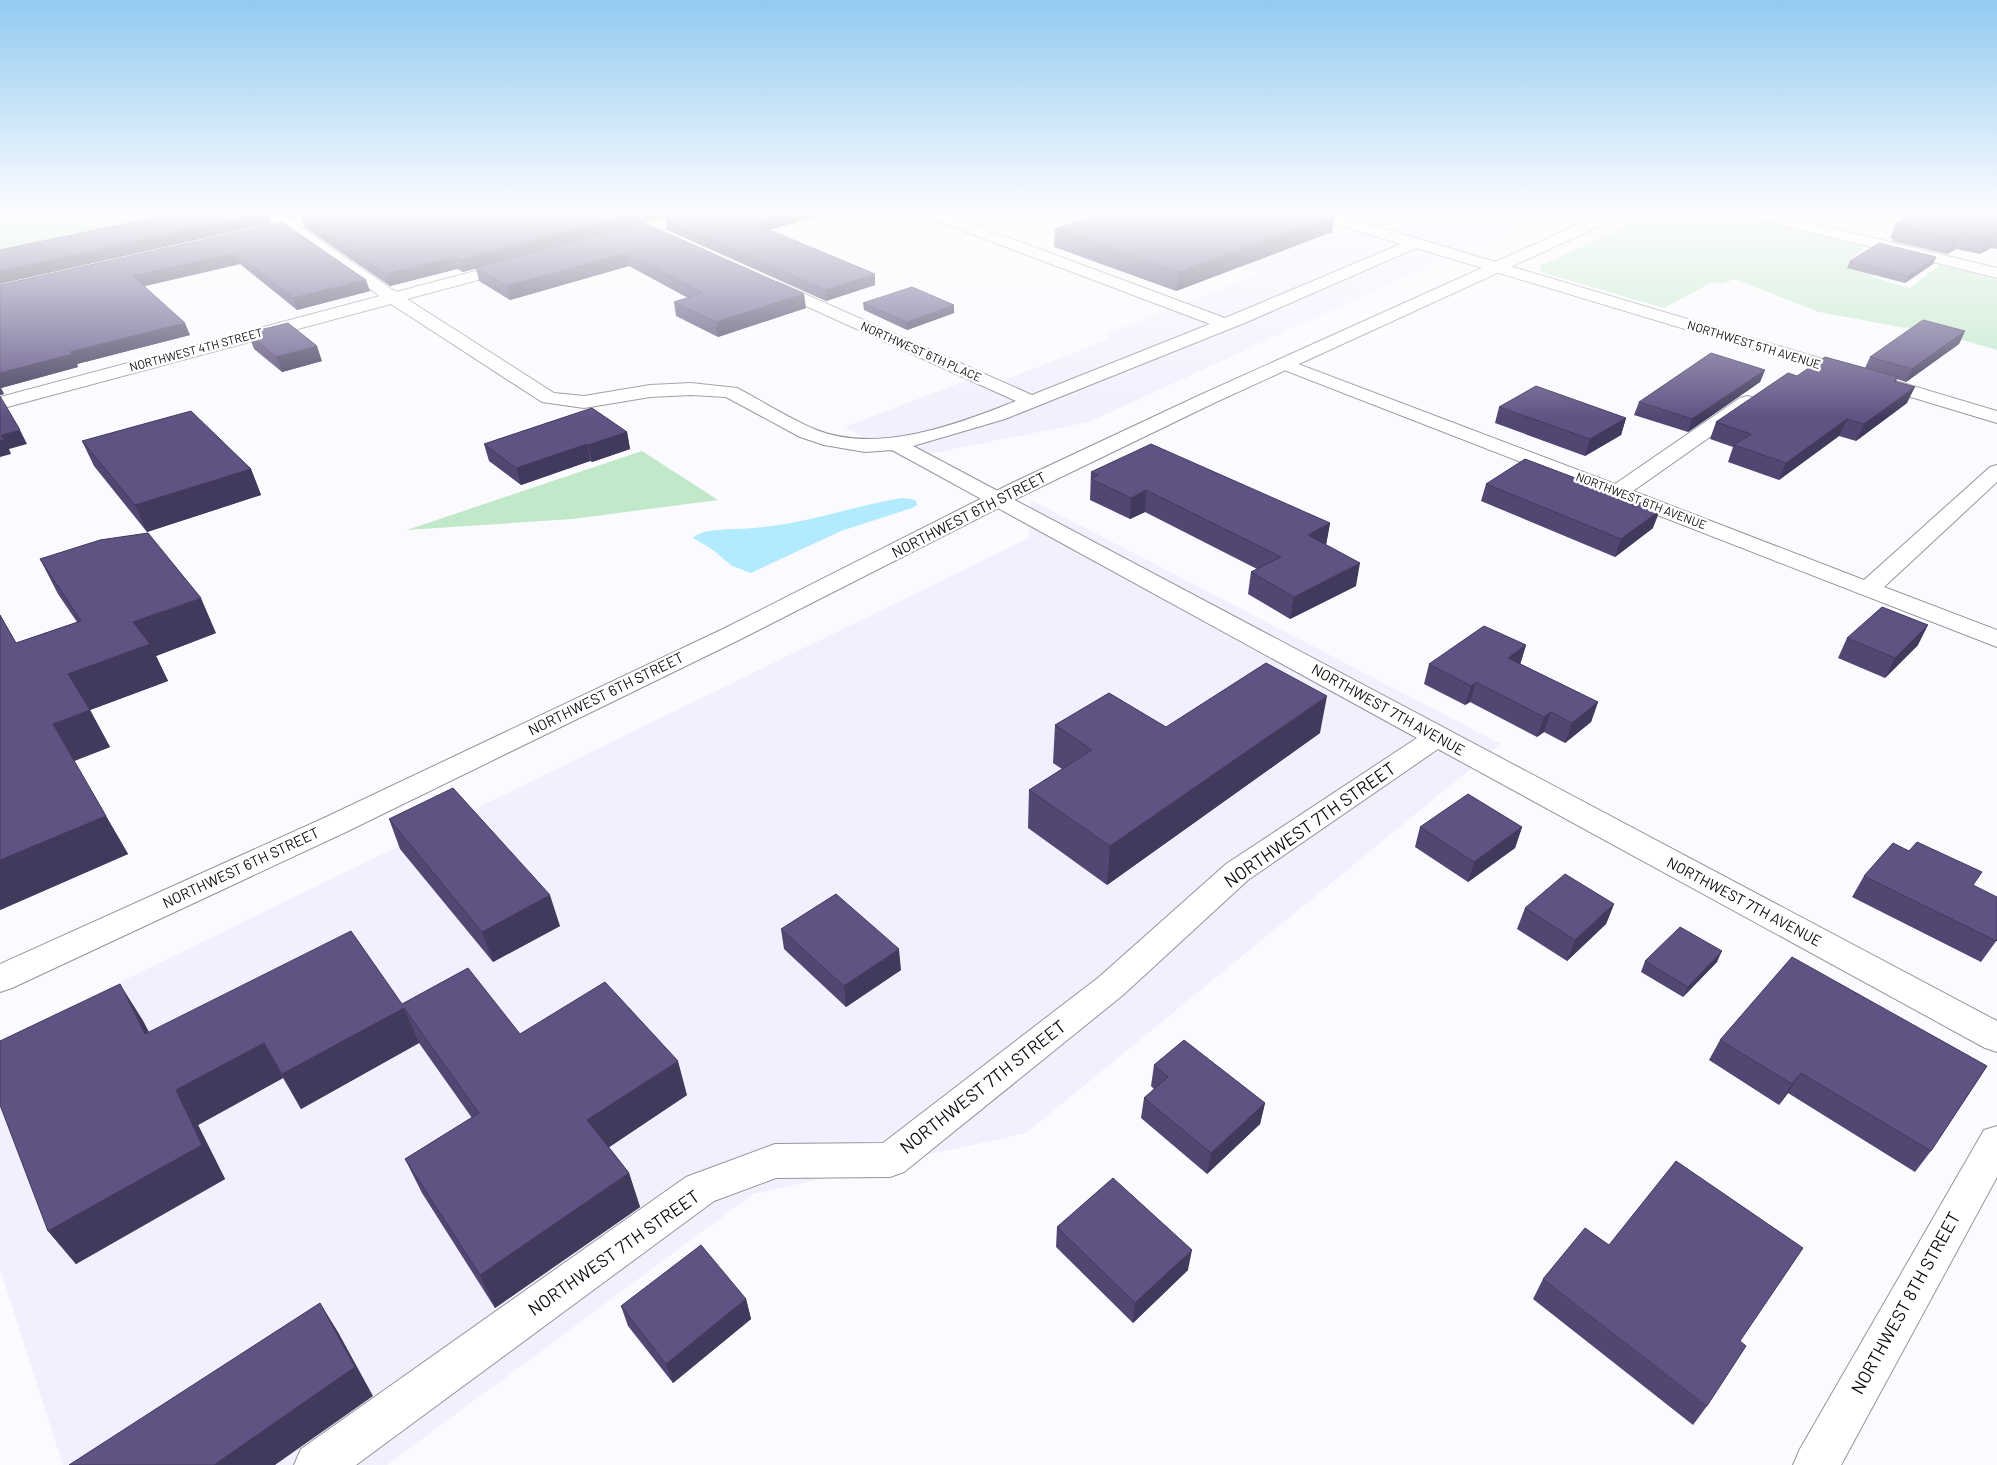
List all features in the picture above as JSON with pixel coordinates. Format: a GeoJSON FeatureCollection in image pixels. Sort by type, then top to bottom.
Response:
{"type":"FeatureCollection","features":[{"type":"Feature","properties":{"kind":"street"},"geometry":{"type":"LineString","coordinates":[[367,280],[549,398],[584,402],[650,391],[691,389],[730,392],[807,433],[831,441],[866,446],[894,444],[947,432],[1031,402],[1226,324],[1328,280]]}},
{"type":"Feature","properties":{"kind":"street","name":"NORTHWEST 4TH STREET"},"geometry":{"type":"LineString","coordinates":[[0,402],[458,280]]}},
{"type":"Feature","properties":{"kind":"street","name":"NORTHWEST 6TH PLACE"},"geometry":{"type":"LineString","coordinates":[[761,280],[1031,402]]}},
{"type":"Feature","properties":{"kind":"street"},"geometry":{"type":"LineString","coordinates":[[1109,280],[1226,324]]}},
{"type":"Feature","properties":{"kind":"street","name":"NORTHWEST 6TH STREET"},"geometry":{"type":"LineString","coordinates":[[0,979],[353,816],[732,634],[997,500],[1207,399],[1470,280]]}},
{"type":"Feature","properties":{"kind":"street","name":"NORTHWEST 5TH AVENUE"},"geometry":{"type":"LineString","coordinates":[[1535,280],[1798,366],[1997,417]]}},
{"type":"Feature","properties":{"kind":"street","name":"NORTHWEST 6TH AVENUE"},"geometry":{"type":"LineString","coordinates":[[1284,364],[1997,639]]}},
{"type":"Feature","properties":{"kind":"street"},"geometry":{"type":"LineString","coordinates":[[1617,492],[1760,393]]}},
{"type":"Feature","properties":{"kind":"street","name":"NORTHWEST 7TH AVENUE"},"geometry":{"type":"LineString","coordinates":[[894,444],[1997,1038]]}},
{"type":"Feature","properties":{"kind":"street"},"geometry":{"type":"LineString","coordinates":[[1868,589],[1997,471]]}},
{"type":"Feature","properties":{"kind":"street","name":"NORTHWEST 7TH STREET"},"geometry":{"type":"LineString","coordinates":[[317,1465],[700,1190],[775,1161],[890,1160],[1111,986],[1237,872],[1437,737]]}},
{"type":"Feature","properties":{"kind":"street","name":"NORTHWEST 8TH STREET"},"geometry":{"type":"LineString","coordinates":[[1816,1465],[1997,1142]]}},
{"type":"Feature","properties":{"kind":"shaded area"},"geometry":{"type":"Polygon","coordinates":[[[1244,280],[1396,280],[1089,422],[903,459],[845,427],[970,379],[997,383],[1111,338],[1104,335],[1244,280]]]}},
{"type":"Feature","properties":{"kind":"shaded area"},"geometry":{"type":"Polygon","coordinates":[[[1031,500],[1501,744],[1026,1133],[753,1194],[387,1465],[63,1465],[0,1269],[0,1041],[1029,538],[1031,500]]]}},
{"type":"Feature","properties":{"kind":"green space"},"geometry":{"type":"Polygon","coordinates":[[[1570,280],[1731,280],[1723,284],[1713,282],[1664,308],[1570,280]]]}},
{"type":"Feature","properties":{"kind":"green space"},"geometry":{"type":"Polygon","coordinates":[[[1738,280],[1884,280],[1910,288],[1920,280],[1997,280],[1997,350],[1959,339],[1819,312],[1738,280]]]}},
{"type":"Feature","properties":{"kind":"green space"},"geometry":{"type":"Polygon","coordinates":[[[642,451],[718,500],[572,519],[407,530],[642,451]]]}},
{"type":"Feature","properties":{"kind":"water"},"geometry":{"type":"Polygon","coordinates":[[[901,498],[912,499],[916,501],[917,505],[841,531],[751,573],[732,566],[713,550],[693,538],[705,532],[791,523],[901,498]]]}},
{"type":"Feature","properties":{"kind":"building"},"geometry":{"type":"Polygon","coordinates":[[[21,280],[138,280],[185,323],[70,352],[73,354],[0,373],[0,285],[21,280]]]}},
{"type":"Feature","properties":{"kind":"building"},"geometry":{"type":"Polygon","coordinates":[[[271,280],[365,280],[293,298],[271,280]]]}},
{"type":"Feature","properties":{"kind":"building"},"geometry":{"type":"Polygon","coordinates":[[[497,280],[527,280],[507,286],[497,280]]]}},
{"type":"Feature","properties":{"kind":"building"},"geometry":{"type":"Polygon","coordinates":[[[679,280],[773,280],[804,294],[716,322],[674,302],[703,293],[679,280]]]}},
{"type":"Feature","properties":{"kind":"building"},"geometry":{"type":"Polygon","coordinates":[[[803,280],[855,280],[825,290],[803,280]]]}},
{"type":"Feature","properties":{"kind":"building"},"geometry":{"type":"Polygon","coordinates":[[[912,287],[954,305],[907,322],[863,303],[912,287]]]}},
{"type":"Feature","properties":{"kind":"building"},"geometry":{"type":"Polygon","coordinates":[[[1923,320],[1965,331],[1912,369],[1870,357],[1923,320]]]}},
{"type":"Feature","properties":{"kind":"building"},"geometry":{"type":"Polygon","coordinates":[[[288,323],[317,346],[276,357],[248,333],[288,323]]]}},
{"type":"Feature","properties":{"kind":"building"},"geometry":{"type":"Polygon","coordinates":[[[1711,353],[1765,370],[1692,419],[1639,402],[1711,353]]]}},
{"type":"Feature","properties":{"kind":"building"},"geometry":{"type":"Polygon","coordinates":[[[1825,357],[1898,377],[1894,381],[1915,387],[1864,424],[1847,419],[1786,463],[1734,445],[1751,434],[1716,422],[1788,373],[1797,376],[1825,357]]]}},
{"type":"Feature","properties":{"kind":"building"},"geometry":{"type":"Polygon","coordinates":[[[1536,386],[1626,418],[1590,439],[1499,407],[1536,386]]]}},
{"type":"Feature","properties":{"kind":"building"},"geometry":{"type":"Polygon","coordinates":[[[0,396],[20,430],[1,435],[4,440],[0,441],[0,396]]]}},
{"type":"Feature","properties":{"kind":"building"},"geometry":{"type":"Polygon","coordinates":[[[592,408],[627,432],[516,468],[484,444],[592,408]]]}},
{"type":"Feature","properties":{"kind":"building"},"geometry":{"type":"Polygon","coordinates":[[[191,411],[251,469],[135,505],[82,441],[191,411]]]}},
{"type":"Feature","properties":{"kind":"building"},"geometry":{"type":"Polygon","coordinates":[[[1151,444],[1330,523],[1308,535],[1360,563],[1294,597],[1251,572],[1281,557],[1146,490],[1131,498],[1091,479],[1098,475],[1091,472],[1151,444]]]}},
{"type":"Feature","properties":{"kind":"building"},"geometry":{"type":"Polygon","coordinates":[[[1525,459],[1660,510],[1621,539],[1486,484],[1525,459]]]}},
{"type":"Feature","properties":{"kind":"building"},"geometry":{"type":"Polygon","coordinates":[[[148,533],[201,598],[133,622],[150,644],[68,674],[90,710],[53,724],[106,816],[0,860],[0,615],[16,643],[81,621],[40,559],[100,540],[148,533]]]}},
{"type":"Feature","properties":{"kind":"building"},"geometry":{"type":"Polygon","coordinates":[[[1882,607],[1928,625],[1895,658],[1847,638],[1882,607]]]}},
{"type":"Feature","properties":{"kind":"building"},"geometry":{"type":"Polygon","coordinates":[[[1484,626],[1526,645],[1508,658],[1598,702],[1572,723],[1551,712],[1544,717],[1476,682],[1471,686],[1429,664],[1484,626]]]}},
{"type":"Feature","properties":{"kind":"building"},"geometry":{"type":"Polygon","coordinates":[[[1266,663],[1327,696],[1110,846],[1029,790],[1092,750],[1055,725],[1109,693],[1166,727],[1266,663]]]}},
{"type":"Feature","properties":{"kind":"building"},"geometry":{"type":"Polygon","coordinates":[[[453,788],[550,895],[482,932],[389,819],[453,788]]]}},
{"type":"Feature","properties":{"kind":"building"},"geometry":{"type":"Polygon","coordinates":[[[1468,794],[1522,827],[1474,862],[1420,827],[1468,794]]]}},
{"type":"Feature","properties":{"kind":"building"},"geometry":{"type":"Polygon","coordinates":[[[1917,842],[1982,872],[1973,885],[1997,897],[1996,941],[1864,876],[1893,843],[1909,851],[1917,842]]]}},
{"type":"Feature","properties":{"kind":"building"},"geometry":{"type":"Polygon","coordinates":[[[1565,874],[1614,904],[1575,940],[1525,908],[1565,874]]]}},
{"type":"Feature","properties":{"kind":"building"},"geometry":{"type":"Polygon","coordinates":[[[836,894],[899,949],[844,986],[781,929],[836,894]]]}},
{"type":"Feature","properties":{"kind":"building"},"geometry":{"type":"Polygon","coordinates":[[[1680,927],[1722,951],[1688,987],[1645,961],[1680,927]]]}},
{"type":"Feature","properties":{"kind":"building"},"geometry":{"type":"Polygon","coordinates":[[[351,931],[402,1004],[468,968],[520,1034],[605,982],[678,1061],[587,1120],[629,1173],[480,1275],[405,1159],[479,1113],[404,1008],[282,1074],[264,1043],[176,1090],[202,1145],[48,1231],[0,1105],[0,1041],[120,984],[145,1034],[351,931]]]}},
{"type":"Feature","properties":{"kind":"building"},"geometry":{"type":"Polygon","coordinates":[[[1792,957],[1987,1066],[1931,1151],[1801,1073],[1792,1084],[1720,1040],[1792,957]]]}},
{"type":"Feature","properties":{"kind":"building"},"geometry":{"type":"Polygon","coordinates":[[[1184,1040],[1265,1103],[1211,1153],[1144,1098],[1168,1077],[1154,1065],[1184,1040]]]}},
{"type":"Feature","properties":{"kind":"building"},"geometry":{"type":"Polygon","coordinates":[[[1676,1161],[1803,1248],[1740,1341],[1746,1346],[1707,1406],[1543,1279],[1585,1228],[1609,1245],[1676,1161]]]}},
{"type":"Feature","properties":{"kind":"building"},"geometry":{"type":"Polygon","coordinates":[[[1113,1178],[1192,1250],[1135,1303],[1057,1227],[1113,1178]]]}},
{"type":"Feature","properties":{"kind":"building"},"geometry":{"type":"Polygon","coordinates":[[[701,1245],[746,1299],[666,1364],[621,1306],[701,1245]]]}},
{"type":"Feature","properties":{"kind":"building"},"geometry":{"type":"Polygon","coordinates":[[[320,1303],[355,1367],[214,1465],[69,1465],[320,1303]]]}}]}
